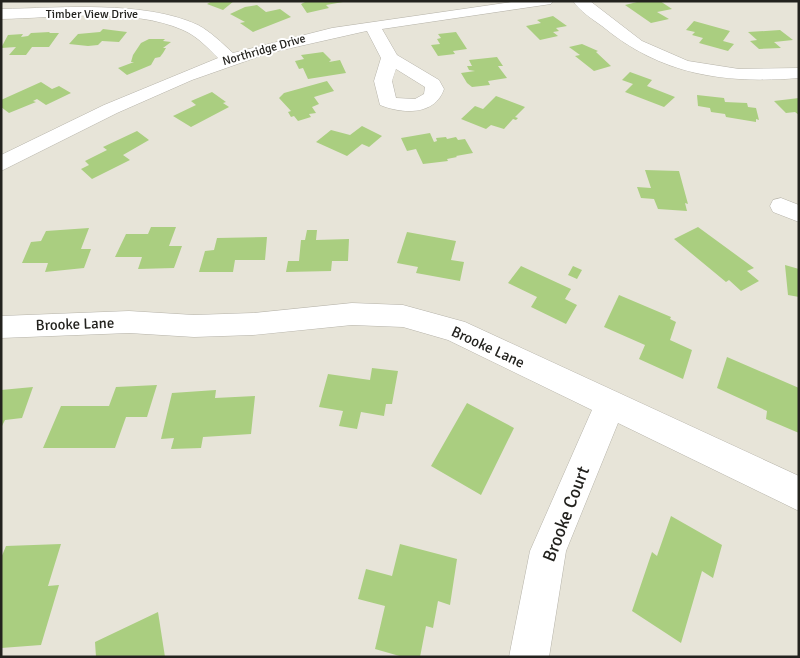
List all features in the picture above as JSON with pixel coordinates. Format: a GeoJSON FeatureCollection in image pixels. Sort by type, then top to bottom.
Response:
{"type":"FeatureCollection","features":[{"type":"Feature","properties":{"kind":"street","name":"Northridge Drive"},"geometry":{"type":"LineString","coordinates":[[1,164],[81,124],[182,78],[230,60],[303,38],[546,1]]}},
{"type":"Feature","properties":{"kind":"street"},"geometry":{"type":"LineString","coordinates":[[580,1],[639,46],[677,64],[734,76],[799,73]]}},
{"type":"Feature","properties":{"kind":"street","name":"Timber View Drive"},"geometry":{"type":"LineString","coordinates":[[1,14],[114,13],[155,16],[189,26],[230,60]]}},
{"type":"Feature","properties":{"kind":"street"},"geometry":{"type":"LineString","coordinates":[[372,26],[390,58]]}},
{"type":"Feature","properties":{"kind":"street","name":"Brooke Lane"},"geometry":{"type":"LineString","coordinates":[[1,327],[128,322],[194,326],[253,324],[352,314],[403,316],[455,330],[799,494]]}},
{"type":"Feature","properties":{"kind":"street","name":"Brooke Court"},"geometry":{"type":"LineString","coordinates":[[529,657],[548,551],[610,405]]}},
{"type":"Feature","properties":{"kind":"building"},"geometry":{"type":"Polygon","coordinates":[[[212,1],[234,1],[223,10],[207,4],[212,1]]]}},
{"type":"Feature","properties":{"kind":"building"},"geometry":{"type":"Polygon","coordinates":[[[307,1],[343,2],[326,5],[329,8],[307,13],[301,4],[307,1]]]}},
{"type":"Feature","properties":{"kind":"building"},"geometry":{"type":"Polygon","coordinates":[[[641,1],[660,1],[672,9],[657,12],[669,19],[651,23],[625,5],[641,1]]]}},
{"type":"Feature","properties":{"kind":"building"},"geometry":{"type":"Polygon","coordinates":[[[257,5],[266,12],[280,9],[291,17],[253,32],[240,23],[245,22],[230,14],[245,7],[257,5]]]}},
{"type":"Feature","properties":{"kind":"building"},"geometry":{"type":"Polygon","coordinates":[[[553,16],[567,26],[556,28],[559,31],[553,32],[558,36],[540,40],[526,26],[541,23],[537,20],[553,16]]]}},
{"type":"Feature","properties":{"kind":"building"},"geometry":{"type":"Polygon","coordinates":[[[694,21],[730,31],[723,41],[734,44],[728,51],[699,43],[703,38],[692,35],[695,32],[686,30],[694,21]]]}},
{"type":"Feature","properties":{"kind":"building"},"geometry":{"type":"Polygon","coordinates":[[[103,29],[127,32],[119,42],[102,41],[98,45],[88,46],[69,44],[78,34],[100,32],[103,29]]]}},
{"type":"Feature","properties":{"kind":"building"},"geometry":{"type":"Polygon","coordinates":[[[780,30],[793,40],[774,42],[781,48],[759,49],[750,41],[757,40],[748,32],[780,30]]]}},
{"type":"Feature","properties":{"kind":"building"},"geometry":{"type":"Polygon","coordinates":[[[456,32],[467,49],[453,51],[455,54],[438,56],[431,45],[440,44],[437,39],[441,38],[438,34],[456,32]]]}},
{"type":"Feature","properties":{"kind":"building"},"geometry":{"type":"Polygon","coordinates":[[[31,33],[59,33],[49,47],[32,47],[26,55],[9,55],[16,47],[1,48],[8,35],[23,34],[21,37],[28,36],[31,33]]]}},
{"type":"Feature","properties":{"kind":"building"},"geometry":{"type":"Polygon","coordinates":[[[149,39],[165,39],[163,41],[171,42],[163,48],[166,48],[160,57],[155,58],[151,65],[127,75],[118,68],[134,62],[131,62],[133,55],[141,43],[149,39]]]}},
{"type":"Feature","properties":{"kind":"building"},"geometry":{"type":"Polygon","coordinates":[[[582,44],[598,51],[596,52],[611,66],[594,71],[575,56],[580,55],[569,47],[582,44]]]}},
{"type":"Feature","properties":{"kind":"building"},"geometry":{"type":"Polygon","coordinates":[[[323,52],[331,60],[329,62],[340,60],[346,73],[308,79],[303,68],[299,69],[295,61],[304,59],[301,55],[323,52]]]}},
{"type":"Feature","properties":{"kind":"building"},"geometry":{"type":"Polygon","coordinates":[[[497,57],[503,66],[498,66],[507,78],[488,81],[490,85],[472,87],[467,83],[461,73],[475,71],[469,70],[467,66],[472,66],[469,60],[497,57]]]}},
{"type":"Feature","properties":{"kind":"building"},"geometry":{"type":"Polygon","coordinates":[[[630,72],[652,80],[647,86],[675,97],[664,107],[625,92],[633,84],[622,80],[630,72]]]}},
{"type":"Feature","properties":{"kind":"building"},"geometry":{"type":"Polygon","coordinates":[[[327,81],[334,91],[314,97],[319,104],[312,107],[316,113],[309,114],[311,117],[298,121],[294,116],[291,117],[288,112],[291,111],[279,98],[284,93],[327,81]]]}},
{"type":"Feature","properties":{"kind":"building"},"geometry":{"type":"Polygon","coordinates":[[[41,82],[52,89],[59,86],[71,93],[46,105],[37,99],[33,101],[36,102],[9,113],[1,107],[1,100],[41,82]]]}},
{"type":"Feature","properties":{"kind":"building"},"geometry":{"type":"Polygon","coordinates":[[[212,92],[226,102],[223,103],[229,107],[191,127],[173,116],[196,105],[191,101],[212,92]]]}},
{"type":"Feature","properties":{"kind":"building"},"geometry":{"type":"Polygon","coordinates":[[[697,95],[724,98],[725,102],[747,103],[748,107],[756,108],[759,120],[756,119],[756,122],[726,117],[725,114],[711,112],[710,108],[698,106],[697,95]]]}},
{"type":"Feature","properties":{"kind":"building"},"geometry":{"type":"Polygon","coordinates":[[[496,96],[525,107],[515,117],[518,118],[516,120],[513,119],[504,129],[491,125],[486,129],[461,119],[475,106],[483,109],[496,96]]]}},
{"type":"Feature","properties":{"kind":"building"},"geometry":{"type":"Polygon","coordinates":[[[799,98],[799,115],[795,112],[786,113],[774,101],[799,98]]]}},
{"type":"Feature","properties":{"kind":"building"},"geometry":{"type":"Polygon","coordinates":[[[362,126],[382,136],[369,147],[362,144],[347,156],[316,142],[331,130],[350,135],[362,126]]]}},
{"type":"Feature","properties":{"kind":"building"},"geometry":{"type":"Polygon","coordinates":[[[137,131],[149,140],[123,155],[130,160],[92,179],[81,169],[89,165],[85,161],[107,150],[103,147],[137,131]]]}},
{"type":"Feature","properties":{"kind":"building"},"geometry":{"type":"Polygon","coordinates":[[[430,133],[434,142],[437,141],[436,138],[446,137],[447,139],[456,137],[458,140],[465,139],[473,153],[456,156],[447,159],[448,161],[423,164],[416,149],[407,151],[401,138],[430,133]]]}},
{"type":"Feature","properties":{"kind":"building"},"geometry":{"type":"Polygon","coordinates":[[[645,170],[679,171],[688,204],[685,203],[687,211],[658,209],[654,199],[641,198],[637,187],[651,188],[645,170]]]}},
{"type":"Feature","properties":{"kind":"building"},"geometry":{"type":"Polygon","coordinates":[[[151,227],[176,227],[169,246],[182,246],[174,268],[138,269],[142,257],[115,257],[126,234],[148,234],[151,227]]]}},
{"type":"Feature","properties":{"kind":"building"},"geometry":{"type":"Polygon","coordinates":[[[698,227],[754,268],[747,271],[759,281],[741,291],[729,280],[726,282],[674,239],[698,227]]]}},
{"type":"Feature","properties":{"kind":"building"},"geometry":{"type":"Polygon","coordinates":[[[89,228],[81,249],[91,249],[84,268],[45,272],[48,263],[22,263],[31,242],[41,241],[46,231],[89,228]]]}},
{"type":"Feature","properties":{"kind":"building"},"geometry":{"type":"Polygon","coordinates":[[[307,230],[317,230],[316,240],[349,239],[348,261],[332,261],[331,271],[286,272],[288,261],[299,261],[301,240],[305,240],[307,230]]]}},
{"type":"Feature","properties":{"kind":"building"},"geometry":{"type":"Polygon","coordinates":[[[407,232],[456,241],[451,260],[464,262],[460,281],[416,273],[418,267],[397,263],[407,232]]]}},
{"type":"Feature","properties":{"kind":"building"},"geometry":{"type":"Polygon","coordinates":[[[267,237],[265,260],[235,260],[233,272],[199,272],[205,251],[214,250],[217,238],[267,237]]]}},
{"type":"Feature","properties":{"kind":"building"},"geometry":{"type":"Polygon","coordinates":[[[785,265],[799,269],[799,297],[788,295],[785,265]]]}},
{"type":"Feature","properties":{"kind":"building"},"geometry":{"type":"Polygon","coordinates":[[[521,266],[571,289],[565,299],[577,305],[566,324],[531,307],[537,297],[508,283],[521,266]]]}},
{"type":"Feature","properties":{"kind":"building"},"geometry":{"type":"Polygon","coordinates":[[[573,266],[582,270],[577,279],[568,275],[573,266]]]}},
{"type":"Feature","properties":{"kind":"building"},"geometry":{"type":"Polygon","coordinates":[[[619,295],[671,317],[670,319],[676,322],[670,340],[692,350],[683,379],[639,359],[645,345],[604,327],[619,295]]]}},
{"type":"Feature","properties":{"kind":"building"},"geometry":{"type":"Polygon","coordinates":[[[727,357],[799,388],[799,433],[766,419],[767,411],[717,388],[727,357]]]}},
{"type":"Feature","properties":{"kind":"building"},"geometry":{"type":"Polygon","coordinates":[[[372,368],[398,371],[392,404],[386,404],[384,416],[361,412],[357,429],[339,426],[343,411],[319,407],[328,374],[370,380],[372,368]]]}},
{"type":"Feature","properties":{"kind":"building"},"geometry":{"type":"Polygon","coordinates":[[[157,385],[147,417],[126,417],[115,448],[43,448],[61,406],[109,406],[116,387],[157,385]]]}},
{"type":"Feature","properties":{"kind":"building"},"geometry":{"type":"Polygon","coordinates":[[[33,387],[22,418],[5,420],[1,428],[1,390],[33,387]]]}},
{"type":"Feature","properties":{"kind":"building"},"geometry":{"type":"Polygon","coordinates":[[[216,390],[215,398],[255,396],[251,434],[203,437],[201,448],[171,449],[174,438],[161,439],[172,393],[216,390]]]}},
{"type":"Feature","properties":{"kind":"building"},"geometry":{"type":"Polygon","coordinates":[[[467,403],[514,428],[481,495],[431,466],[467,403]]]}},
{"type":"Feature","properties":{"kind":"building"},"geometry":{"type":"Polygon","coordinates":[[[671,516],[722,545],[713,578],[702,571],[681,643],[632,611],[652,552],[657,556],[671,516]]]}},
{"type":"Feature","properties":{"kind":"building"},"geometry":{"type":"Polygon","coordinates":[[[61,544],[48,586],[59,585],[41,645],[1,648],[1,558],[6,546],[61,544]]]}},
{"type":"Feature","properties":{"kind":"building"},"geometry":{"type":"Polygon","coordinates":[[[400,544],[457,559],[450,605],[438,601],[433,628],[426,626],[420,657],[403,657],[375,649],[385,606],[358,599],[366,569],[392,576],[400,544]]]}},
{"type":"Feature","properties":{"kind":"building"},"geometry":{"type":"Polygon","coordinates":[[[158,612],[165,657],[96,657],[95,642],[158,612]]]}}]}
